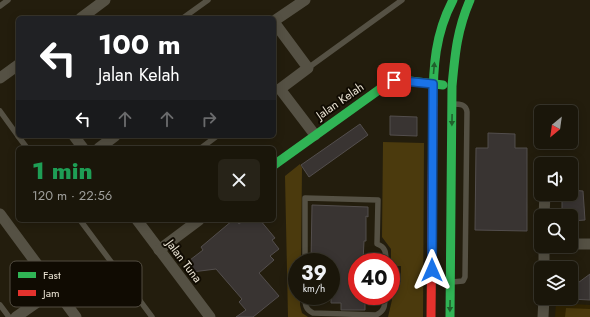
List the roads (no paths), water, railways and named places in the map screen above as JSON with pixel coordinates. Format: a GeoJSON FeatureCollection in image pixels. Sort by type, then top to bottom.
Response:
{"type":"FeatureCollection","features":[{"type":"Feature","properties":{"kind":"street"},"geometry":{"type":"LineString","coordinates":[[84,16],[106,0]]}},
{"type":"Feature","properties":{"kind":"street"},"geometry":{"type":"LineString","coordinates":[[276,20],[305,0]]}},
{"type":"Feature","properties":{"kind":"street"},"geometry":{"type":"LineString","coordinates":[[431,317],[433,84],[436,41],[445,15],[453,0]]}},
{"type":"Feature","properties":{"kind":"street"},"geometry":{"type":"LineString","coordinates":[[450,317],[452,86],[455,49],[462,18],[470,0]]}},
{"type":"Feature","properties":{"kind":"street"},"geometry":{"type":"LineString","coordinates":[[276,24],[308,68],[277,91],[315,135]]}},
{"type":"Feature","properties":{"kind":"street"},"geometry":{"type":"LineString","coordinates":[[0,78],[16,66]]}},
{"type":"Feature","properties":{"kind":"street","name":"Jalan Kelah"},"geometry":{"type":"LineString","coordinates":[[276,164],[394,80],[452,86]]}},
{"type":"Feature","properties":{"kind":"street"},"geometry":{"type":"LineString","coordinates":[[102,146],[112,138]]}},
{"type":"Feature","properties":{"kind":"street"},"geometry":{"type":"LineString","coordinates":[[0,214],[35,261]]}},
{"type":"Feature","properties":{"kind":"street","name":"Jalan Tuna"},"geometry":{"type":"LineString","coordinates":[[138,222],[210,317]]}},
{"type":"Feature","properties":{"kind":"street"},"geometry":{"type":"LineString","coordinates":[[159,250],[196,222]]}},
{"type":"Feature","properties":{"kind":"street"},"geometry":{"type":"LineString","coordinates":[[578,244],[590,244]]}},
{"type":"Feature","properties":{"kind":"street"},"geometry":{"type":"LineString","coordinates":[[543,317],[544,305]]}},
{"type":"Feature","properties":{"kind":"street"},"geometry":{"type":"LineString","coordinates":[[16,317],[30,307]]}},
{"type":"Feature","properties":{"kind":"street"},"geometry":{"type":"LineString","coordinates":[[69,307],[76,317]]}},
{"type":"Feature","properties":{"kind":"lane"},"geometry":{"type":"LineString","coordinates":[[0,6],[8,0]]}},
{"type":"Feature","properties":{"kind":"lane"},"geometry":{"type":"LineString","coordinates":[[186,16],[208,0]]}},
{"type":"Feature","properties":{"kind":"lane"},"geometry":{"type":"LineString","coordinates":[[308,68],[402,0]]}},
{"type":"Feature","properties":{"kind":"lane"},"geometry":{"type":"LineString","coordinates":[[450,282],[463,280],[465,276],[467,112],[463,105],[452,104]]}},
{"type":"Feature","properties":{"kind":"lane"},"geometry":{"type":"LineString","coordinates":[[0,111],[16,133]]}},
{"type":"Feature","properties":{"kind":"lane"},"geometry":{"type":"LineString","coordinates":[[204,146],[214,138]]}},
{"type":"Feature","properties":{"kind":"lane"},"geometry":{"type":"LineString","coordinates":[[305,253],[305,198],[378,200],[377,244],[381,245],[386,253]]}},
{"type":"Feature","properties":{"kind":"lane"},"geometry":{"type":"LineString","coordinates":[[81,222],[110,261]]}},
{"type":"Feature","properties":{"kind":"lane"},"geometry":{"type":"LineString","coordinates":[[142,304],[152,317]]}},
{"type":"Feature","properties":{"kind":"lane"},"geometry":{"type":"LineString","coordinates":[[0,305],[9,317]]}},
{"type":"Feature","properties":{"kind":"lane"},"geometry":{"type":"LineString","coordinates":[[305,305],[308,310],[313,313],[371,316],[376,315],[383,310],[385,305]]}}]}
